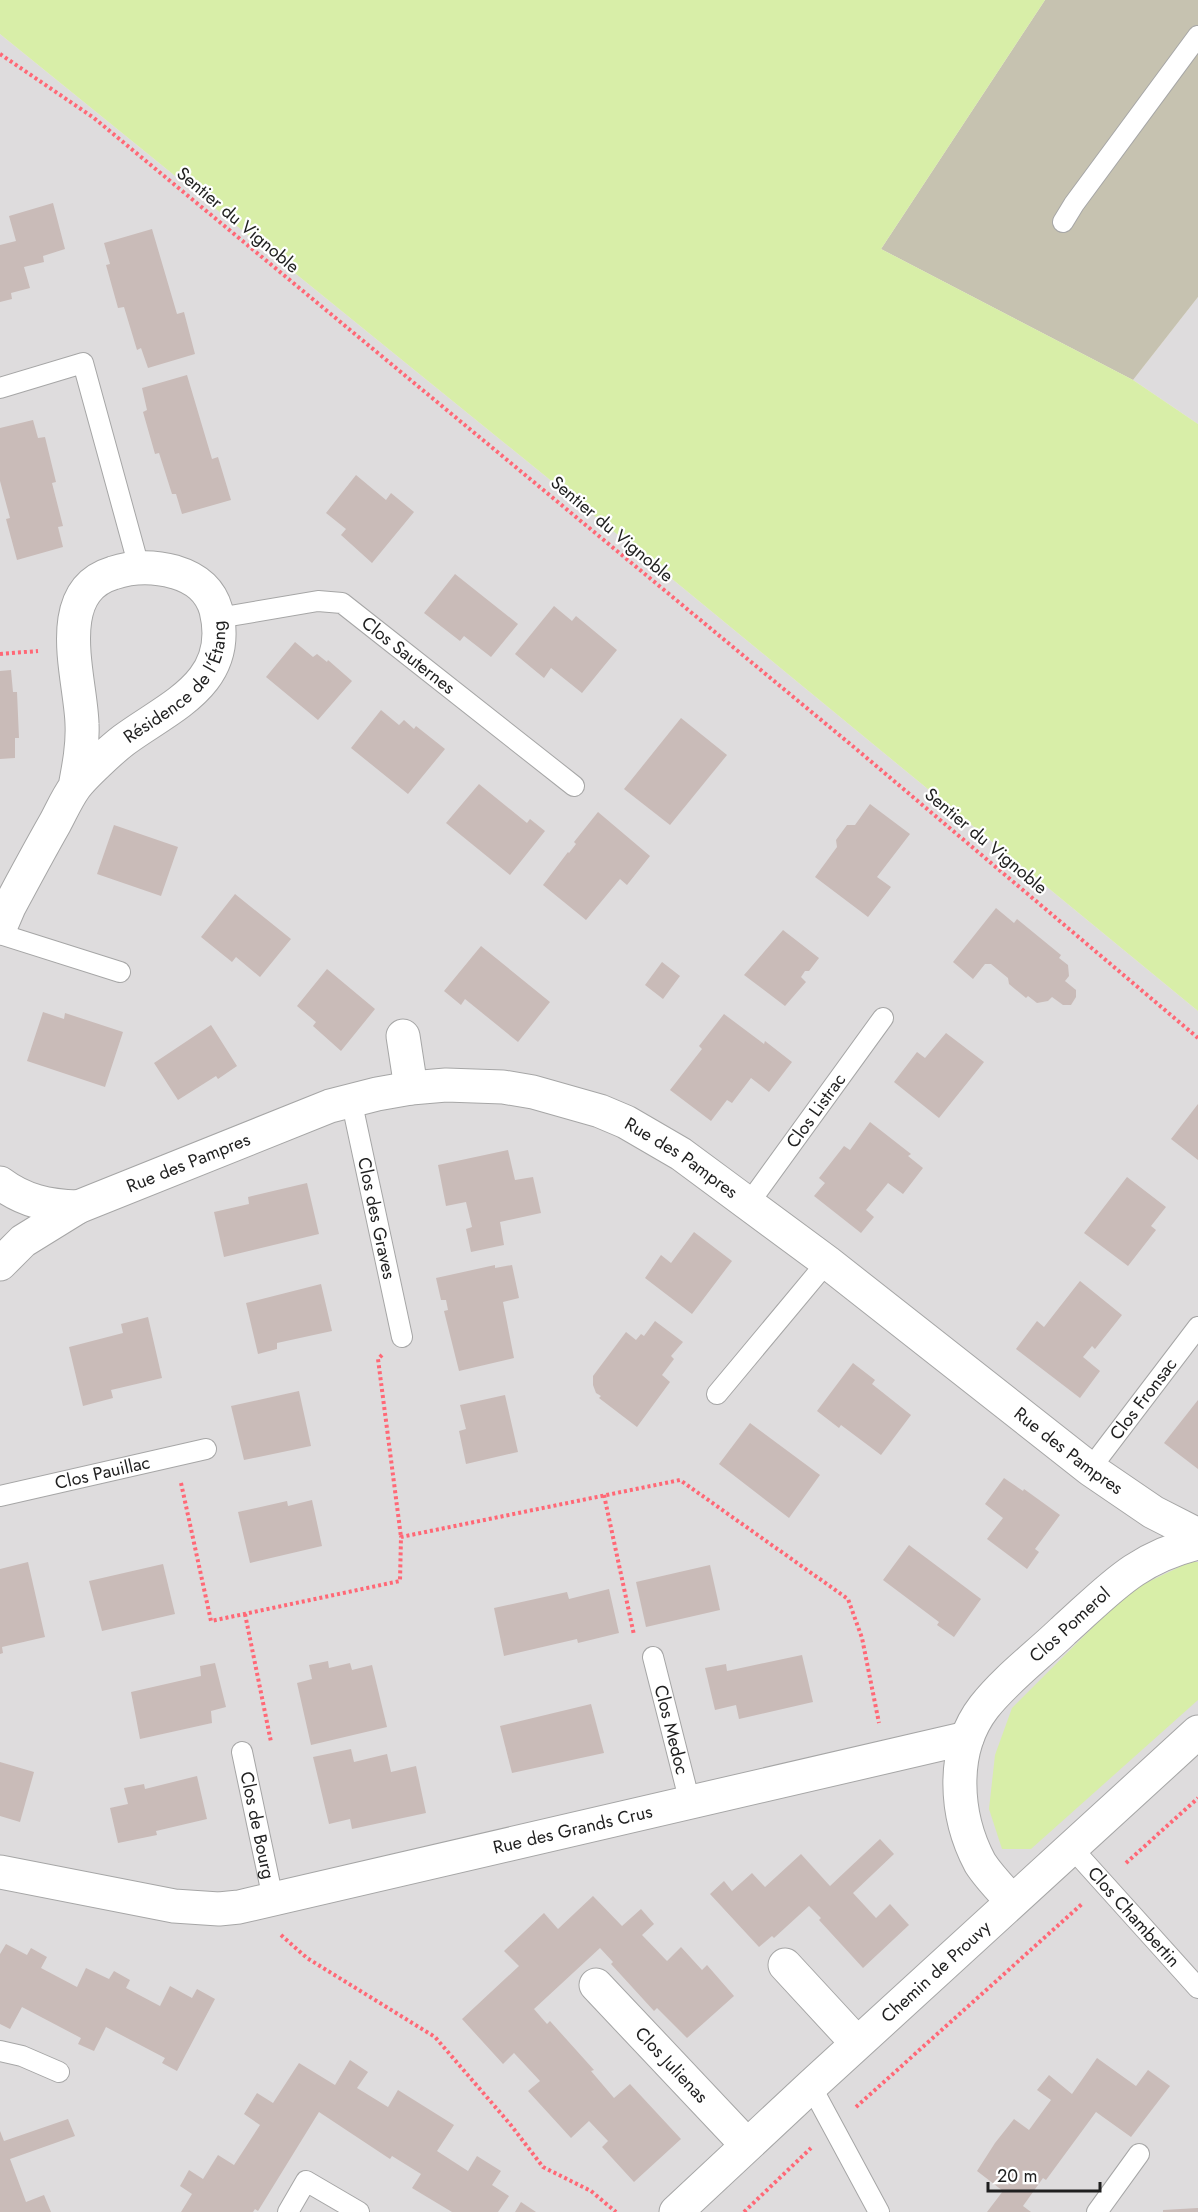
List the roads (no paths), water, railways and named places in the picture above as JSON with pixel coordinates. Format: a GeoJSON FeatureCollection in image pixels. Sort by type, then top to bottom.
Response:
{"type":"FeatureCollection","features":[{"type":"Feature","properties":{"kind":"street","name":"Résidence de l'Étang"},"geometry":{"type":"LineString","coordinates":[[0,928],[9,907],[75,787],[122,741],[195,691],[205,678],[216,651],[219,636],[218,618],[208,591],[187,576],[139,567],[108,574],[95,582],[79,604],[75,620],[73,649],[82,724],[82,744],[75,787]]}},
{"type":"Feature","properties":{"kind":"street"},"geometry":{"type":"LineString","coordinates":[[403,1036],[411,1088]]}},
{"type":"Feature","properties":{"kind":"street","name":"Rue des Pampres"},"geometry":{"type":"LineString","coordinates":[[0,1264],[23,1241],[78,1207],[306,1114],[351,1099],[411,1088],[454,1085],[503,1087],[533,1092],[600,1111],[626,1122],[681,1154],[827,1262],[1090,1468],[1153,1512],[1198,1535]]}},
{"type":"Feature","properties":{"kind":"street","name":"Rue des Pampres"},"geometry":{"type":"LineString","coordinates":[[0,1183],[27,1200],[57,1206],[78,1207]]}},
{"type":"Feature","properties":{"kind":"street","name":"Clos Pomerol"},"geometry":{"type":"LineString","coordinates":[[967,1738],[979,1714],[996,1694],[1123,1576],[1162,1554],[1198,1543]]}},
{"type":"Feature","properties":{"kind":"street","name":"Chemin de Prouvy"},"geometry":{"type":"LineString","coordinates":[[676,2212],[857,2043],[1198,1732]]}},
{"type":"Feature","properties":{"kind":"street"},"geometry":{"type":"LineString","coordinates":[[967,1738],[960,1783],[966,1828],[981,1864],[1012,1901]]}},
{"type":"Feature","properties":{"kind":"street","name":"Rue des Grands Crus"},"geometry":{"type":"LineString","coordinates":[[0,1872],[174,1906],[219,1909],[273,1899],[967,1738]]}},
{"type":"Feature","properties":{"kind":"street"},"geometry":{"type":"LineString","coordinates":[[784,1965],[857,2043]]}},
{"type":"Feature","properties":{"kind":"street","name":"Clos Julienas"},"geometry":{"type":"LineString","coordinates":[[596,1985],[747,2145]]}},
{"type":"Feature","properties":{"kind":"lane"},"geometry":{"type":"LineString","coordinates":[[1063,222],[1198,36]]}},
{"type":"Feature","properties":{"kind":"lane"},"geometry":{"type":"LineString","coordinates":[[0,388],[83,363],[139,567]]}},
{"type":"Feature","properties":{"kind":"lane","name":"Clos Sauternes"},"geometry":{"type":"LineString","coordinates":[[218,618],[318,601],[342,603],[574,786]]}},
{"type":"Feature","properties":{"kind":"lane"},"geometry":{"type":"LineString","coordinates":[[0,934],[120,972]]}},
{"type":"Feature","properties":{"kind":"lane","name":"Clos Listrac"},"geometry":{"type":"LineString","coordinates":[[749,1203],[883,1018]]}},
{"type":"Feature","properties":{"kind":"lane","name":"Clos des Graves"},"geometry":{"type":"LineString","coordinates":[[351,1099],[402,1337]]}},
{"type":"Feature","properties":{"kind":"lane"},"geometry":{"type":"LineString","coordinates":[[717,1395],[827,1262]]}},
{"type":"Feature","properties":{"kind":"lane","name":"Clos Fronsac"},"geometry":{"type":"LineString","coordinates":[[1090,1468],[1198,1327]]}},
{"type":"Feature","properties":{"kind":"lane","name":"Clos Pauillac"},"geometry":{"type":"LineString","coordinates":[[0,1496],[206,1449]]}},
{"type":"Feature","properties":{"kind":"lane","name":"Clos Medoc"},"geometry":{"type":"LineString","coordinates":[[653,1657],[690,1803]]}},
{"type":"Feature","properties":{"kind":"lane","name":"Clos de Bourg"},"geometry":{"type":"LineString","coordinates":[[242,1752],[273,1899]]}},
{"type":"Feature","properties":{"kind":"lane","name":"Clos Chambertin"},"geometry":{"type":"LineString","coordinates":[[1071,1847],[1198,1988]]}},
{"type":"Feature","properties":{"kind":"lane"},"geometry":{"type":"LineString","coordinates":[[0,2051],[22,2056],[59,2072]]}},
{"type":"Feature","properties":{"kind":"lane"},"geometry":{"type":"LineString","coordinates":[[811,2086],[879,2212]]}},
{"type":"Feature","properties":{"kind":"lane"},"geometry":{"type":"LineString","coordinates":[[1097,2212],[1139,2154]]}},
{"type":"Feature","properties":{"kind":"lane"},"geometry":{"type":"LineString","coordinates":[[288,2212],[306,2181],[359,2212]]}}]}
